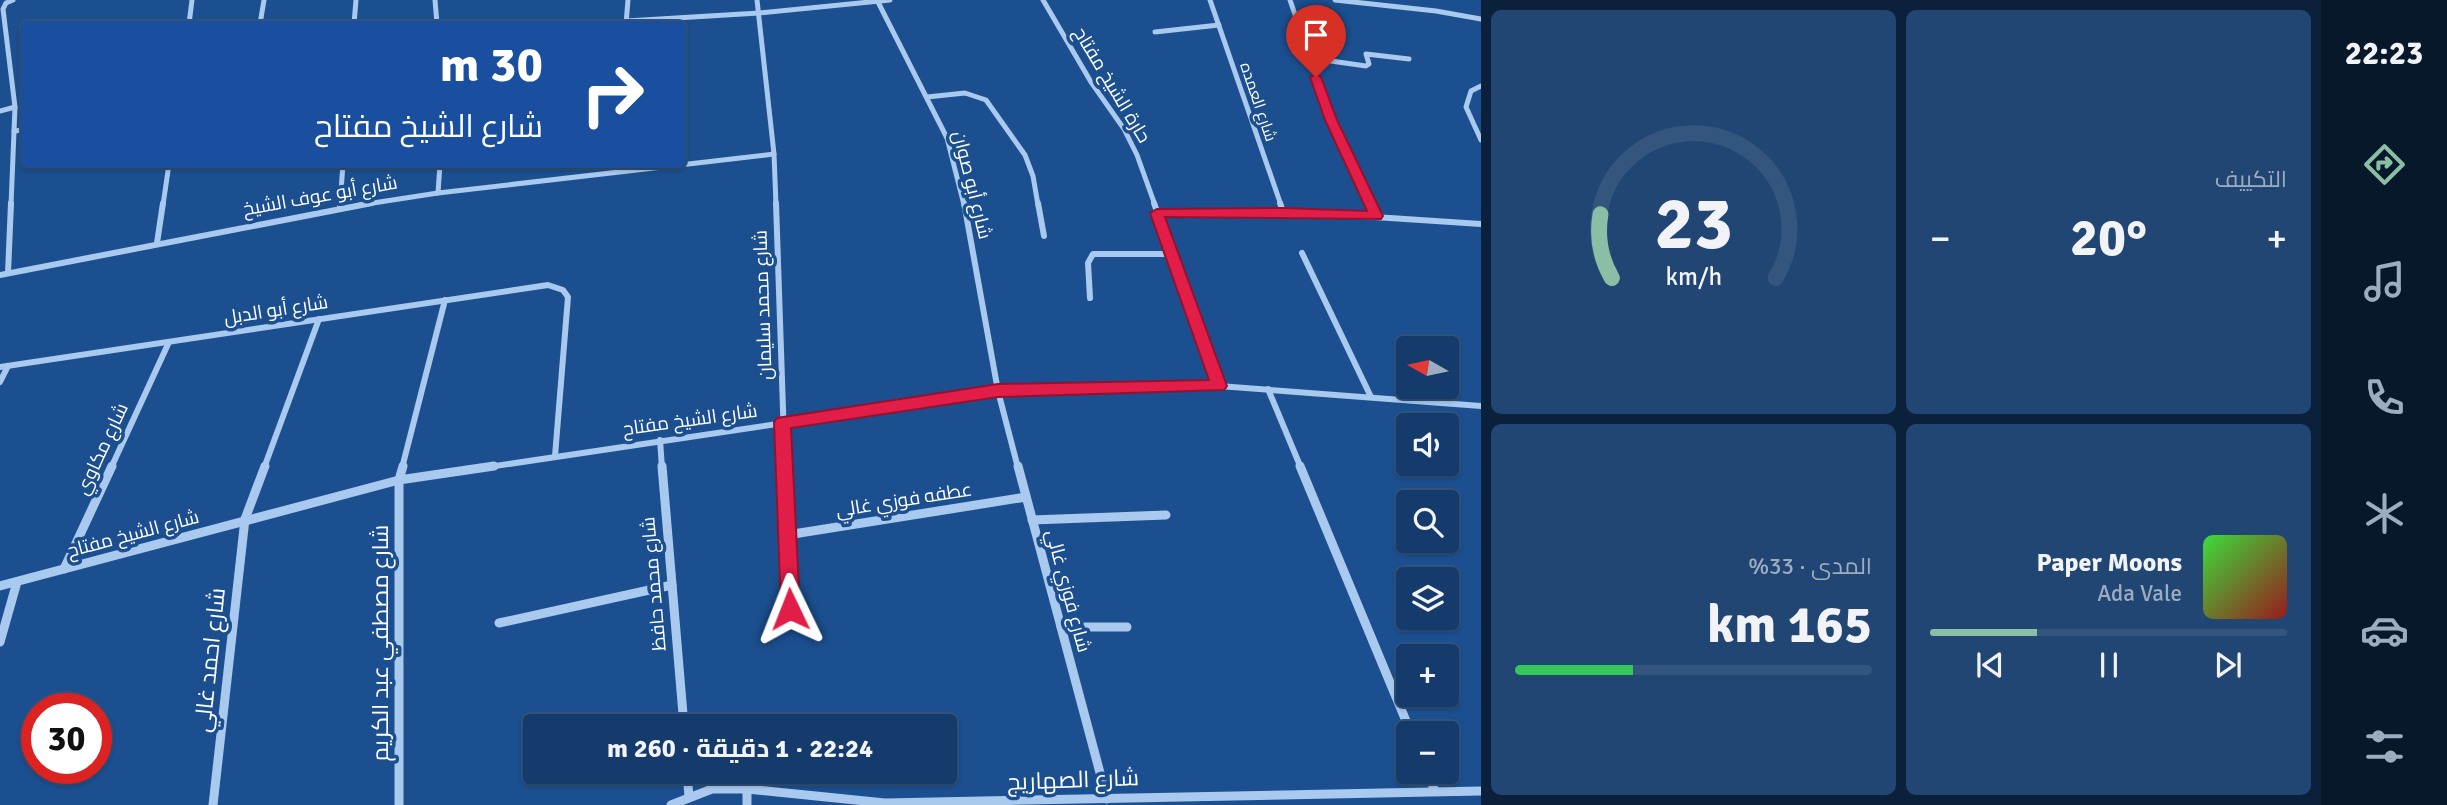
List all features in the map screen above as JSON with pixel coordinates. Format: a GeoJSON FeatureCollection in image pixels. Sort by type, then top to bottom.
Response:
{"type":"FeatureCollection","features":[{"type":"Feature","properties":{"kind":"street"},"geometry":{"type":"LineString","coordinates":[[8,273],[15,107],[2,9],[12,0]]}},
{"type":"Feature","properties":{"kind":"street"},"geometry":{"type":"LineString","coordinates":[[189,21],[192,0]]}},
{"type":"Feature","properties":{"kind":"street"},"geometry":{"type":"LineString","coordinates":[[260,21],[264,0]]}},
{"type":"Feature","properties":{"kind":"street"},"geometry":{"type":"LineString","coordinates":[[354,21],[356,0]]}},
{"type":"Feature","properties":{"kind":"street"},"geometry":{"type":"LineString","coordinates":[[435,0],[437,21]]}},
{"type":"Feature","properties":{"kind":"street"},"geometry":{"type":"LineString","coordinates":[[626,21],[628,0]]}},
{"type":"Feature","properties":{"kind":"street","name":"شارع محمد سليمان"},"geometry":{"type":"LineString","coordinates":[[757,0],[774,154],[790,609]]}},
{"type":"Feature","properties":{"kind":"street"},"geometry":{"type":"LineString","coordinates":[[653,21],[890,0]]}},
{"type":"Feature","properties":{"kind":"street","name":"حارة الشيخ مفتاح"},"geometry":{"type":"LineString","coordinates":[[1043,0],[1091,82],[1124,129],[1148,183],[1219,386]]}},
{"type":"Feature","properties":{"kind":"street","name":"شارع العمده"},"geometry":{"type":"LineString","coordinates":[[1210,0],[1283,212]]}},
{"type":"Feature","properties":{"kind":"street"},"geometry":{"type":"LineString","coordinates":[[1290,0],[1331,120],[1376,216]]}},
{"type":"Feature","properties":{"kind":"street"},"geometry":{"type":"LineString","coordinates":[[1335,0],[1384,2],[1481,19]]}},
{"type":"Feature","properties":{"kind":"street","name":"شارع أبو صوان"},"geometry":{"type":"LineString","coordinates":[[878,1],[947,138],[961,189],[998,391]]}},
{"type":"Feature","properties":{"kind":"street"},"geometry":{"type":"LineString","coordinates":[[1155,32],[1219,25]]}},
{"type":"Feature","properties":{"kind":"street"},"geometry":{"type":"LineString","coordinates":[[1310,58],[1366,66],[1369,64],[1368,54],[1409,59]]}},
{"type":"Feature","properties":{"kind":"street"},"geometry":{"type":"LineString","coordinates":[[1481,86],[1471,91],[1466,107],[1481,140]]}},
{"type":"Feature","properties":{"kind":"street"},"geometry":{"type":"LineString","coordinates":[[1471,91],[1481,92]]}},
{"type":"Feature","properties":{"kind":"street"},"geometry":{"type":"LineString","coordinates":[[927,97],[964,93],[986,100],[1025,155],[1033,176],[1044,236]]}},
{"type":"Feature","properties":{"kind":"street"},"geometry":{"type":"LineString","coordinates":[[0,111],[15,107]]}},
{"type":"Feature","properties":{"kind":"street"},"geometry":{"type":"LineString","coordinates":[[14,131],[21,130]]}},
{"type":"Feature","properties":{"kind":"street","name":"شارع أبو عوف الشيخ"},"geometry":{"type":"LineString","coordinates":[[686,164],[774,154]]}},
{"type":"Feature","properties":{"kind":"street"},"geometry":{"type":"LineString","coordinates":[[157,243],[168,168]]}},
{"type":"Feature","properties":{"kind":"street"},"geometry":{"type":"LineString","coordinates":[[340,208],[343,168]]}},
{"type":"Feature","properties":{"kind":"street"},"geometry":{"type":"LineString","coordinates":[[439,193],[440,168]]}},
{"type":"Feature","properties":{"kind":"street","name":"شارع أبو عوف الشيخ"},"geometry":{"type":"LineString","coordinates":[[0,275],[340,208],[439,193],[654,168]]}},
{"type":"Feature","properties":{"kind":"street"},"geometry":{"type":"LineString","coordinates":[[1157,213],[1283,212],[1481,224]]}},
{"type":"Feature","properties":{"kind":"street"},"geometry":{"type":"LineString","coordinates":[[1302,253],[1371,397]]}},
{"type":"Feature","properties":{"kind":"street"},"geometry":{"type":"LineString","coordinates":[[1090,299],[1088,263],[1093,254],[1172,254]]}},
{"type":"Feature","properties":{"kind":"street","name":"شارع أبو الدبل"},"geometry":{"type":"LineString","coordinates":[[4,367],[539,285],[556,286],[568,297],[555,456]]}},
{"type":"Feature","properties":{"kind":"street","name":"شارع مصطفي عبد الكريم"},"geometry":{"type":"LineString","coordinates":[[399,805],[399,480],[444,300]]}},
{"type":"Feature","properties":{"kind":"street","name":"شارع احمد غالي"},"geometry":{"type":"LineString","coordinates":[[213,805],[245,519],[319,319]]}},
{"type":"Feature","properties":{"kind":"street","name":"شارع مكاوي"},"geometry":{"type":"LineString","coordinates":[[64,569],[169,342]]}},
{"type":"Feature","properties":{"kind":"street"},"geometry":{"type":"LineString","coordinates":[[0,382],[4,367]]}},
{"type":"Feature","properties":{"kind":"street","name":"شارع الشيخ مفتاح"},"geometry":{"type":"LineString","coordinates":[[0,586],[399,480],[998,391],[1219,386],[1481,406]]}},
{"type":"Feature","properties":{"kind":"street"},"geometry":{"type":"LineString","coordinates":[[1268,389],[1406,721]]}},
{"type":"Feature","properties":{"kind":"street","name":"شارع فوزي غالي"},"geometry":{"type":"LineString","coordinates":[[998,391],[1107,799]]}},
{"type":"Feature","properties":{"kind":"street","name":"شارع محمد حافظ"},"geometry":{"type":"LineString","coordinates":[[660,440],[683,714]]}},
{"type":"Feature","properties":{"kind":"street","name":"عطفه فوزي غالي"},"geometry":{"type":"LineString","coordinates":[[787,535],[1026,497]]}},
{"type":"Feature","properties":{"kind":"street"},"geometry":{"type":"LineString","coordinates":[[1032,520],[1166,515]]}},
{"type":"Feature","properties":{"kind":"street"},"geometry":{"type":"LineString","coordinates":[[0,642],[17,582]]}},
{"type":"Feature","properties":{"kind":"street"},"geometry":{"type":"LineString","coordinates":[[499,623],[672,585]]}},
{"type":"Feature","properties":{"kind":"street"},"geometry":{"type":"LineString","coordinates":[[1061,627],[1127,627]]}},
{"type":"Feature","properties":{"kind":"street"},"geometry":{"type":"LineString","coordinates":[[688,784],[689,797]]}},
{"type":"Feature","properties":{"kind":"street"},"geometry":{"type":"LineString","coordinates":[[1433,784],[1436,791]]}},
{"type":"Feature","properties":{"kind":"street","name":"شارع الصهاريج"},"geometry":{"type":"LineString","coordinates":[[671,805],[712,789],[747,789],[885,804],[1082,803],[1107,799],[1481,791]]}},
{"type":"Feature","properties":{"kind":"street"},"geometry":{"type":"LineString","coordinates":[[747,789],[747,805]]}},
{"type":"Feature","properties":{"kind":"street"},"geometry":{"type":"LineString","coordinates":[[1302,794],[1306,805]]}},
{"type":"Feature","properties":{"kind":"route"},"geometry":{"type":"LineString","coordinates":[[790,609],[783,422],[998,391],[1219,386],[1157,213],[1283,212],[1376,216],[1331,120],[1316,77]]}}]}
